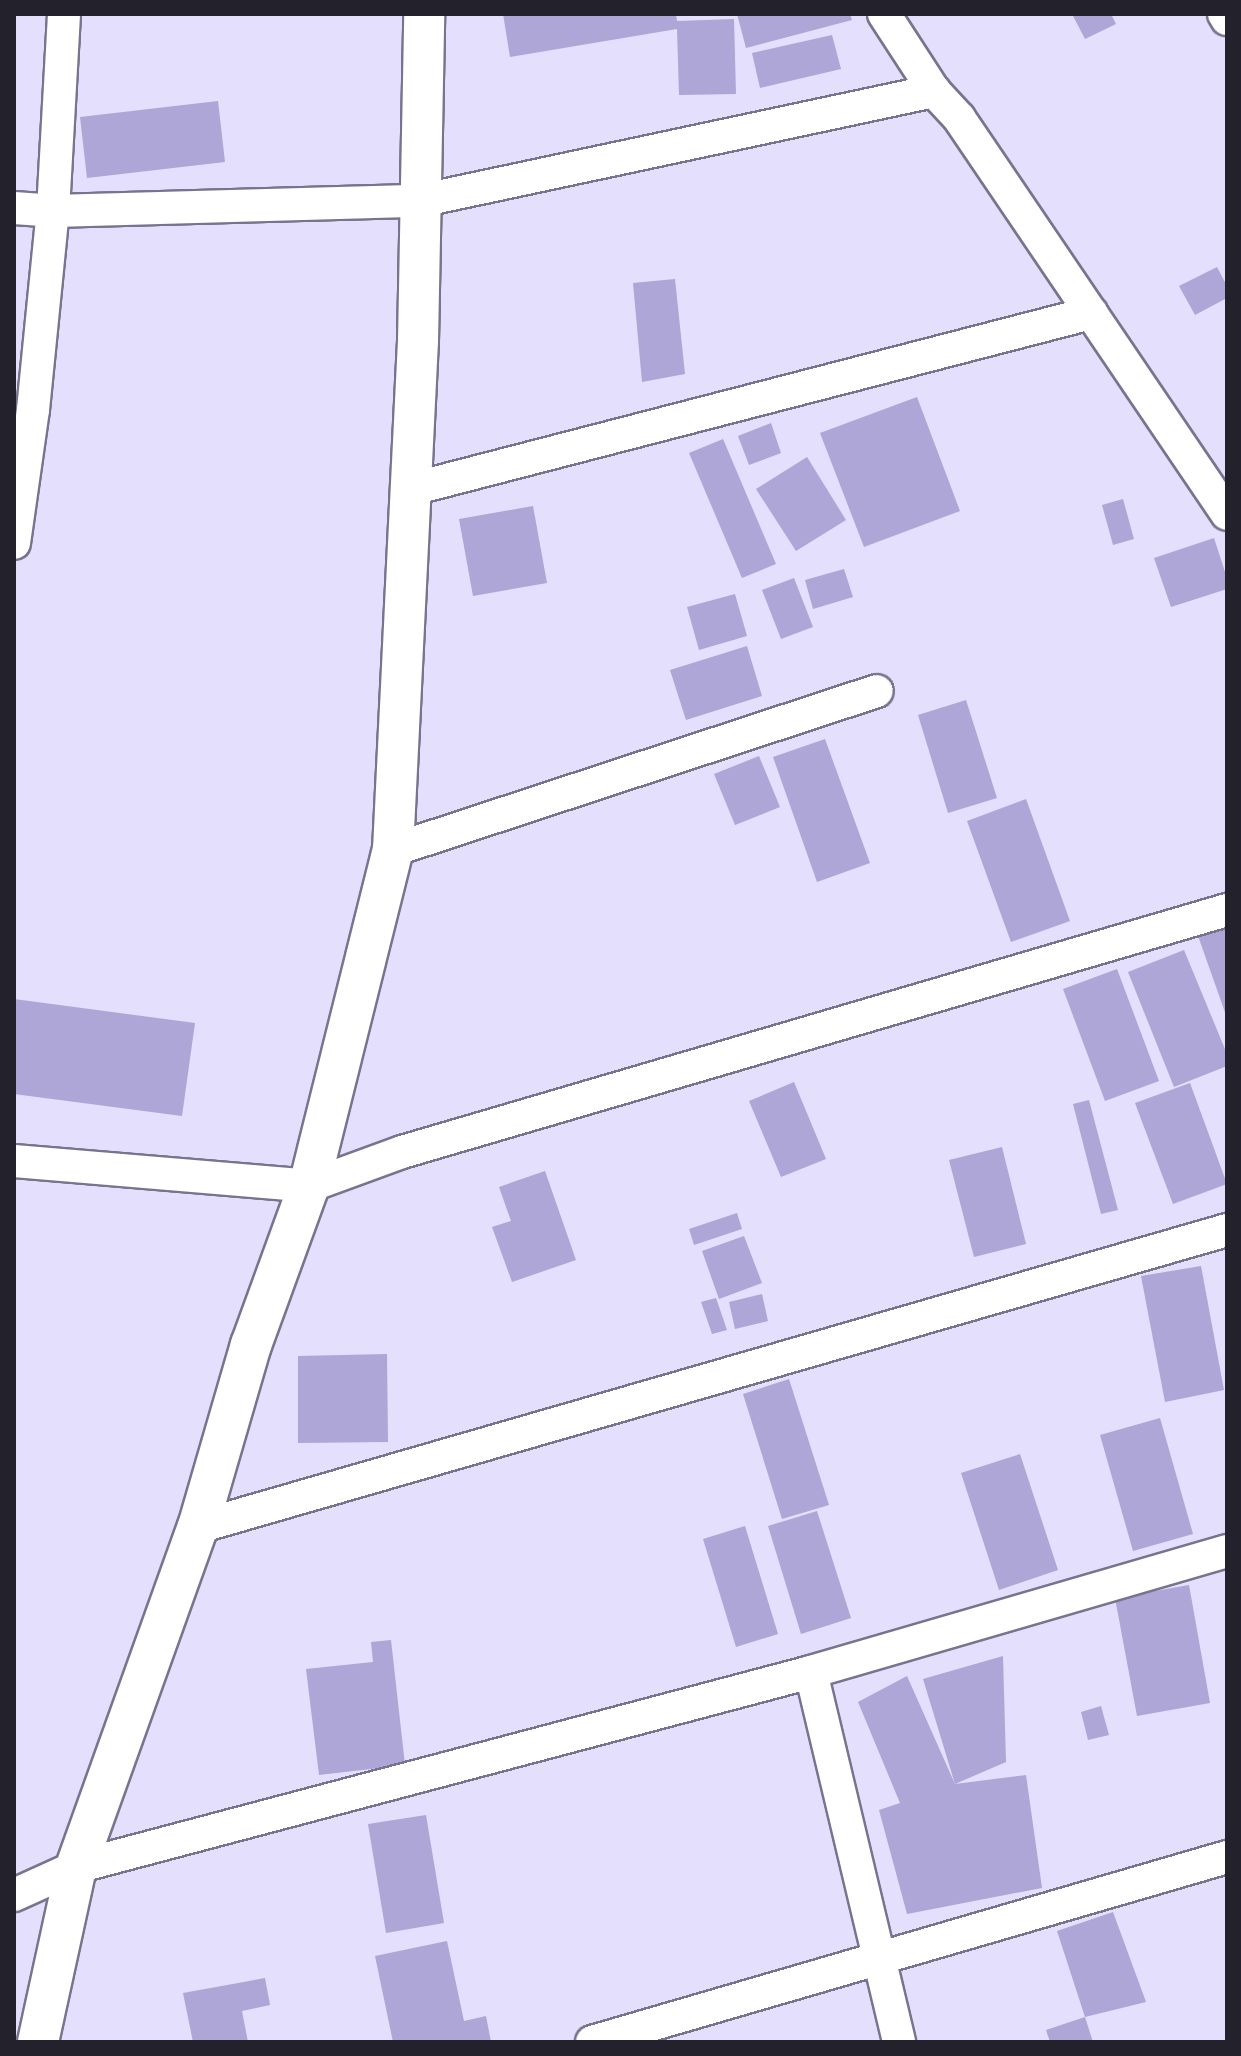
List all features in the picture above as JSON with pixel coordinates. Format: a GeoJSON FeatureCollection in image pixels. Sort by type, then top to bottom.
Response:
{"type":"FeatureCollection","features":[{"type":"Feature","properties":{"kind":"street"},"geometry":{"type":"LineString","coordinates":[[14,543],[33,410],[53,211],[64,14]]}},
{"type":"Feature","properties":{"kind":"street"},"geometry":{"type":"LineString","coordinates":[[38,2042],[76,1867],[198,1527],[251,1345],[309,1186],[393,850],[408,490],[418,341],[424,14]]}},
{"type":"Feature","properties":{"kind":"street"},"geometry":{"type":"LineString","coordinates":[[884,14],[934,91],[959,118],[1227,514]]}},
{"type":"Feature","properties":{"kind":"street"},"geometry":{"type":"LineString","coordinates":[[1224,14],[1227,19]]}},
{"type":"Feature","properties":{"kind":"street"},"geometry":{"type":"LineString","coordinates":[[14,208],[53,211],[419,201],[934,91]]}},
{"type":"Feature","properties":{"kind":"street"},"geometry":{"type":"LineString","coordinates":[[408,490],[1091,313]]}},
{"type":"Feature","properties":{"kind":"street"},"geometry":{"type":"LineString","coordinates":[[393,850],[877,691]]}},
{"type":"Feature","properties":{"kind":"street"},"geometry":{"type":"LineString","coordinates":[[14,1161],[309,1186],[402,1152],[1227,910]]}},
{"type":"Feature","properties":{"kind":"street"},"geometry":{"type":"LineString","coordinates":[[198,1527],[1227,1230]]}},
{"type":"Feature","properties":{"kind":"street"},"geometry":{"type":"LineString","coordinates":[[14,1895],[76,1867],[811,1672],[1227,1551]]}},
{"type":"Feature","properties":{"kind":"street"},"geometry":{"type":"LineString","coordinates":[[811,1672],[899,2042]]}},
{"type":"Feature","properties":{"kind":"street"},"geometry":{"type":"LineString","coordinates":[[595,2042],[1227,1857]]}},
{"type":"Feature","properties":{"kind":"building"},"geometry":{"type":"Polygon","coordinates":[[[503,14],[676,14],[677,21],[734,19],[736,94],[679,95],[677,29],[510,57],[503,14]]]}},
{"type":"Feature","properties":{"kind":"building"},"geometry":{"type":"Polygon","coordinates":[[[737,14],[850,14],[852,20],[746,48],[737,14]]]}},
{"type":"Feature","properties":{"kind":"building"},"geometry":{"type":"Polygon","coordinates":[[[1072,14],[1111,14],[1116,24],[1085,39],[1072,14]]]}},
{"type":"Feature","properties":{"kind":"building"},"geometry":{"type":"Polygon","coordinates":[[[832,35],[841,69],[760,88],[752,53],[832,35]]]}},
{"type":"Feature","properties":{"kind":"building"},"geometry":{"type":"Polygon","coordinates":[[[218,101],[225,162],[87,178],[80,117],[218,101]]]}},
{"type":"Feature","properties":{"kind":"building"},"geometry":{"type":"Polygon","coordinates":[[[1217,267],[1227,286],[1227,298],[1195,315],[1179,286],[1217,267]]]}},
{"type":"Feature","properties":{"kind":"building"},"geometry":{"type":"Polygon","coordinates":[[[675,279],[685,374],[642,382],[633,283],[675,279]]]}},
{"type":"Feature","properties":{"kind":"building"},"geometry":{"type":"Polygon","coordinates":[[[917,397],[960,511],[864,547],[820,433],[917,397]]]}},
{"type":"Feature","properties":{"kind":"building"},"geometry":{"type":"Polygon","coordinates":[[[771,423],[781,453],[749,465],[738,436],[771,423]]]}},
{"type":"Feature","properties":{"kind":"building"},"geometry":{"type":"Polygon","coordinates":[[[723,439],[776,564],[742,578],[689,453],[723,439]]]}},
{"type":"Feature","properties":{"kind":"building"},"geometry":{"type":"Polygon","coordinates":[[[807,457],[846,520],[796,551],[756,489],[807,457]]]}},
{"type":"Feature","properties":{"kind":"building"},"geometry":{"type":"Polygon","coordinates":[[[1123,499],[1134,539],[1113,545],[1102,505],[1123,499]]]}},
{"type":"Feature","properties":{"kind":"building"},"geometry":{"type":"Polygon","coordinates":[[[533,506],[547,583],[473,596],[459,519],[533,506]]]}},
{"type":"Feature","properties":{"kind":"building"},"geometry":{"type":"Polygon","coordinates":[[[1214,538],[1227,578],[1227,589],[1171,607],[1154,558],[1214,538]]]}},
{"type":"Feature","properties":{"kind":"building"},"geometry":{"type":"Polygon","coordinates":[[[844,569],[853,597],[813,609],[805,580],[844,569]]]}},
{"type":"Feature","properties":{"kind":"building"},"geometry":{"type":"Polygon","coordinates":[[[794,578],[813,627],[781,639],[762,590],[794,578]]]}},
{"type":"Feature","properties":{"kind":"building"},"geometry":{"type":"Polygon","coordinates":[[[735,594],[747,636],[699,650],[687,607],[735,594]]]}},
{"type":"Feature","properties":{"kind":"building"},"geometry":{"type":"Polygon","coordinates":[[[747,646],[762,696],[686,720],[670,670],[747,646]]]}},
{"type":"Feature","properties":{"kind":"building"},"geometry":{"type":"Polygon","coordinates":[[[966,700],[997,798],[948,813],[918,715],[966,700]]]}},
{"type":"Feature","properties":{"kind":"building"},"geometry":{"type":"Polygon","coordinates":[[[825,739],[870,863],[817,882],[773,757],[825,739]]]}},
{"type":"Feature","properties":{"kind":"building"},"geometry":{"type":"Polygon","coordinates":[[[759,756],[780,807],[735,825],[714,774],[759,756]]]}},
{"type":"Feature","properties":{"kind":"building"},"geometry":{"type":"Polygon","coordinates":[[[1026,799],[1070,921],[1011,942],[967,821],[1026,799]]]}},
{"type":"Feature","properties":{"kind":"building"},"geometry":{"type":"Polygon","coordinates":[[[1227,923],[1227,1018],[1197,933],[1227,923]]]}},
{"type":"Feature","properties":{"kind":"building"},"geometry":{"type":"Polygon","coordinates":[[[1184,950],[1227,1054],[1227,1066],[1174,1087],[1128,972],[1184,950]]]}},
{"type":"Feature","properties":{"kind":"building"},"geometry":{"type":"Polygon","coordinates":[[[1117,969],[1159,1081],[1105,1101],[1063,989],[1117,969]]]}},
{"type":"Feature","properties":{"kind":"building"},"geometry":{"type":"Polygon","coordinates":[[[14,999],[195,1023],[182,1116],[14,1094],[14,999]]]}},
{"type":"Feature","properties":{"kind":"building"},"geometry":{"type":"Polygon","coordinates":[[[794,1082],[826,1159],[781,1177],[749,1101],[794,1082]]]}},
{"type":"Feature","properties":{"kind":"building"},"geometry":{"type":"Polygon","coordinates":[[[1190,1083],[1227,1184],[1173,1204],[1135,1103],[1190,1083]]]}},
{"type":"Feature","properties":{"kind":"building"},"geometry":{"type":"Polygon","coordinates":[[[1089,1100],[1118,1210],[1101,1214],[1073,1104],[1089,1100]]]}},
{"type":"Feature","properties":{"kind":"building"},"geometry":{"type":"Polygon","coordinates":[[[1002,1147],[1026,1244],[974,1257],[949,1160],[1002,1147]]]}},
{"type":"Feature","properties":{"kind":"building"},"geometry":{"type":"Polygon","coordinates":[[[545,1171],[576,1260],[512,1282],[492,1227],[511,1221],[499,1187],[545,1171]]]}},
{"type":"Feature","properties":{"kind":"building"},"geometry":{"type":"Polygon","coordinates":[[[737,1213],[742,1229],[694,1245],[689,1229],[737,1213]]]}},
{"type":"Feature","properties":{"kind":"building"},"geometry":{"type":"Polygon","coordinates":[[[744,1236],[762,1283],[719,1299],[702,1251],[744,1236]]]}},
{"type":"Feature","properties":{"kind":"building"},"geometry":{"type":"Polygon","coordinates":[[[1201,1266],[1224,1390],[1165,1402],[1141,1276],[1201,1266]]]}},
{"type":"Feature","properties":{"kind":"building"},"geometry":{"type":"Polygon","coordinates":[[[762,1294],[768,1321],[735,1329],[729,1302],[762,1294]]]}},
{"type":"Feature","properties":{"kind":"building"},"geometry":{"type":"Polygon","coordinates":[[[716,1298],[727,1330],[712,1334],[701,1302],[716,1298]]]}},
{"type":"Feature","properties":{"kind":"building"},"geometry":{"type":"Polygon","coordinates":[[[387,1354],[388,1442],[298,1443],[298,1356],[387,1354]]]}},
{"type":"Feature","properties":{"kind":"building"},"geometry":{"type":"Polygon","coordinates":[[[789,1379],[829,1505],[782,1519],[743,1394],[789,1379]]]}},
{"type":"Feature","properties":{"kind":"building"},"geometry":{"type":"Polygon","coordinates":[[[1160,1418],[1193,1534],[1133,1551],[1100,1435],[1160,1418]]]}},
{"type":"Feature","properties":{"kind":"building"},"geometry":{"type":"Polygon","coordinates":[[[1020,1454],[1058,1570],[999,1590],[961,1473],[1020,1454]]]}},
{"type":"Feature","properties":{"kind":"building"},"geometry":{"type":"Polygon","coordinates":[[[817,1511],[851,1618],[801,1634],[768,1526],[817,1511]]]}},
{"type":"Feature","properties":{"kind":"building"},"geometry":{"type":"Polygon","coordinates":[[[745,1526],[778,1634],[736,1647],[703,1539],[745,1526]]]}},
{"type":"Feature","properties":{"kind":"building"},"geometry":{"type":"Polygon","coordinates":[[[1189,1585],[1210,1703],[1137,1716],[1115,1598],[1189,1585]]]}},
{"type":"Feature","properties":{"kind":"building"},"geometry":{"type":"Polygon","coordinates":[[[391,1640],[405,1765],[319,1775],[306,1669],[373,1662],[371,1642],[391,1640]]]}},
{"type":"Feature","properties":{"kind":"building"},"geometry":{"type":"Polygon","coordinates":[[[1003,1656],[1006,1762],[955,1784],[923,1679],[1003,1656]]]}},
{"type":"Feature","properties":{"kind":"building"},"geometry":{"type":"Polygon","coordinates":[[[907,1676],[955,1784],[1026,1775],[1042,1888],[907,1914],[879,1810],[900,1803],[858,1702],[907,1676]]]}},
{"type":"Feature","properties":{"kind":"building"},"geometry":{"type":"Polygon","coordinates":[[[1101,1706],[1109,1735],[1088,1740],[1081,1712],[1101,1706]]]}},
{"type":"Feature","properties":{"kind":"building"},"geometry":{"type":"Polygon","coordinates":[[[426,1815],[444,1923],[386,1933],[368,1824],[426,1815]]]}},
{"type":"Feature","properties":{"kind":"building"},"geometry":{"type":"Polygon","coordinates":[[[1113,1912],[1146,2002],[1085,2017],[1057,1931],[1113,1912]]]}},
{"type":"Feature","properties":{"kind":"building"},"geometry":{"type":"Polygon","coordinates":[[[447,1941],[464,2021],[486,2016],[491,2042],[393,2042],[375,1956],[447,1941]]]}},
{"type":"Feature","properties":{"kind":"building"},"geometry":{"type":"Polygon","coordinates":[[[265,1978],[270,2005],[242,2011],[248,2042],[193,2042],[183,1993],[265,1978]]]}},
{"type":"Feature","properties":{"kind":"building"},"geometry":{"type":"Polygon","coordinates":[[[1085,2017],[1093,2042],[1050,2042],[1046,2030],[1085,2017]]]}}]}
